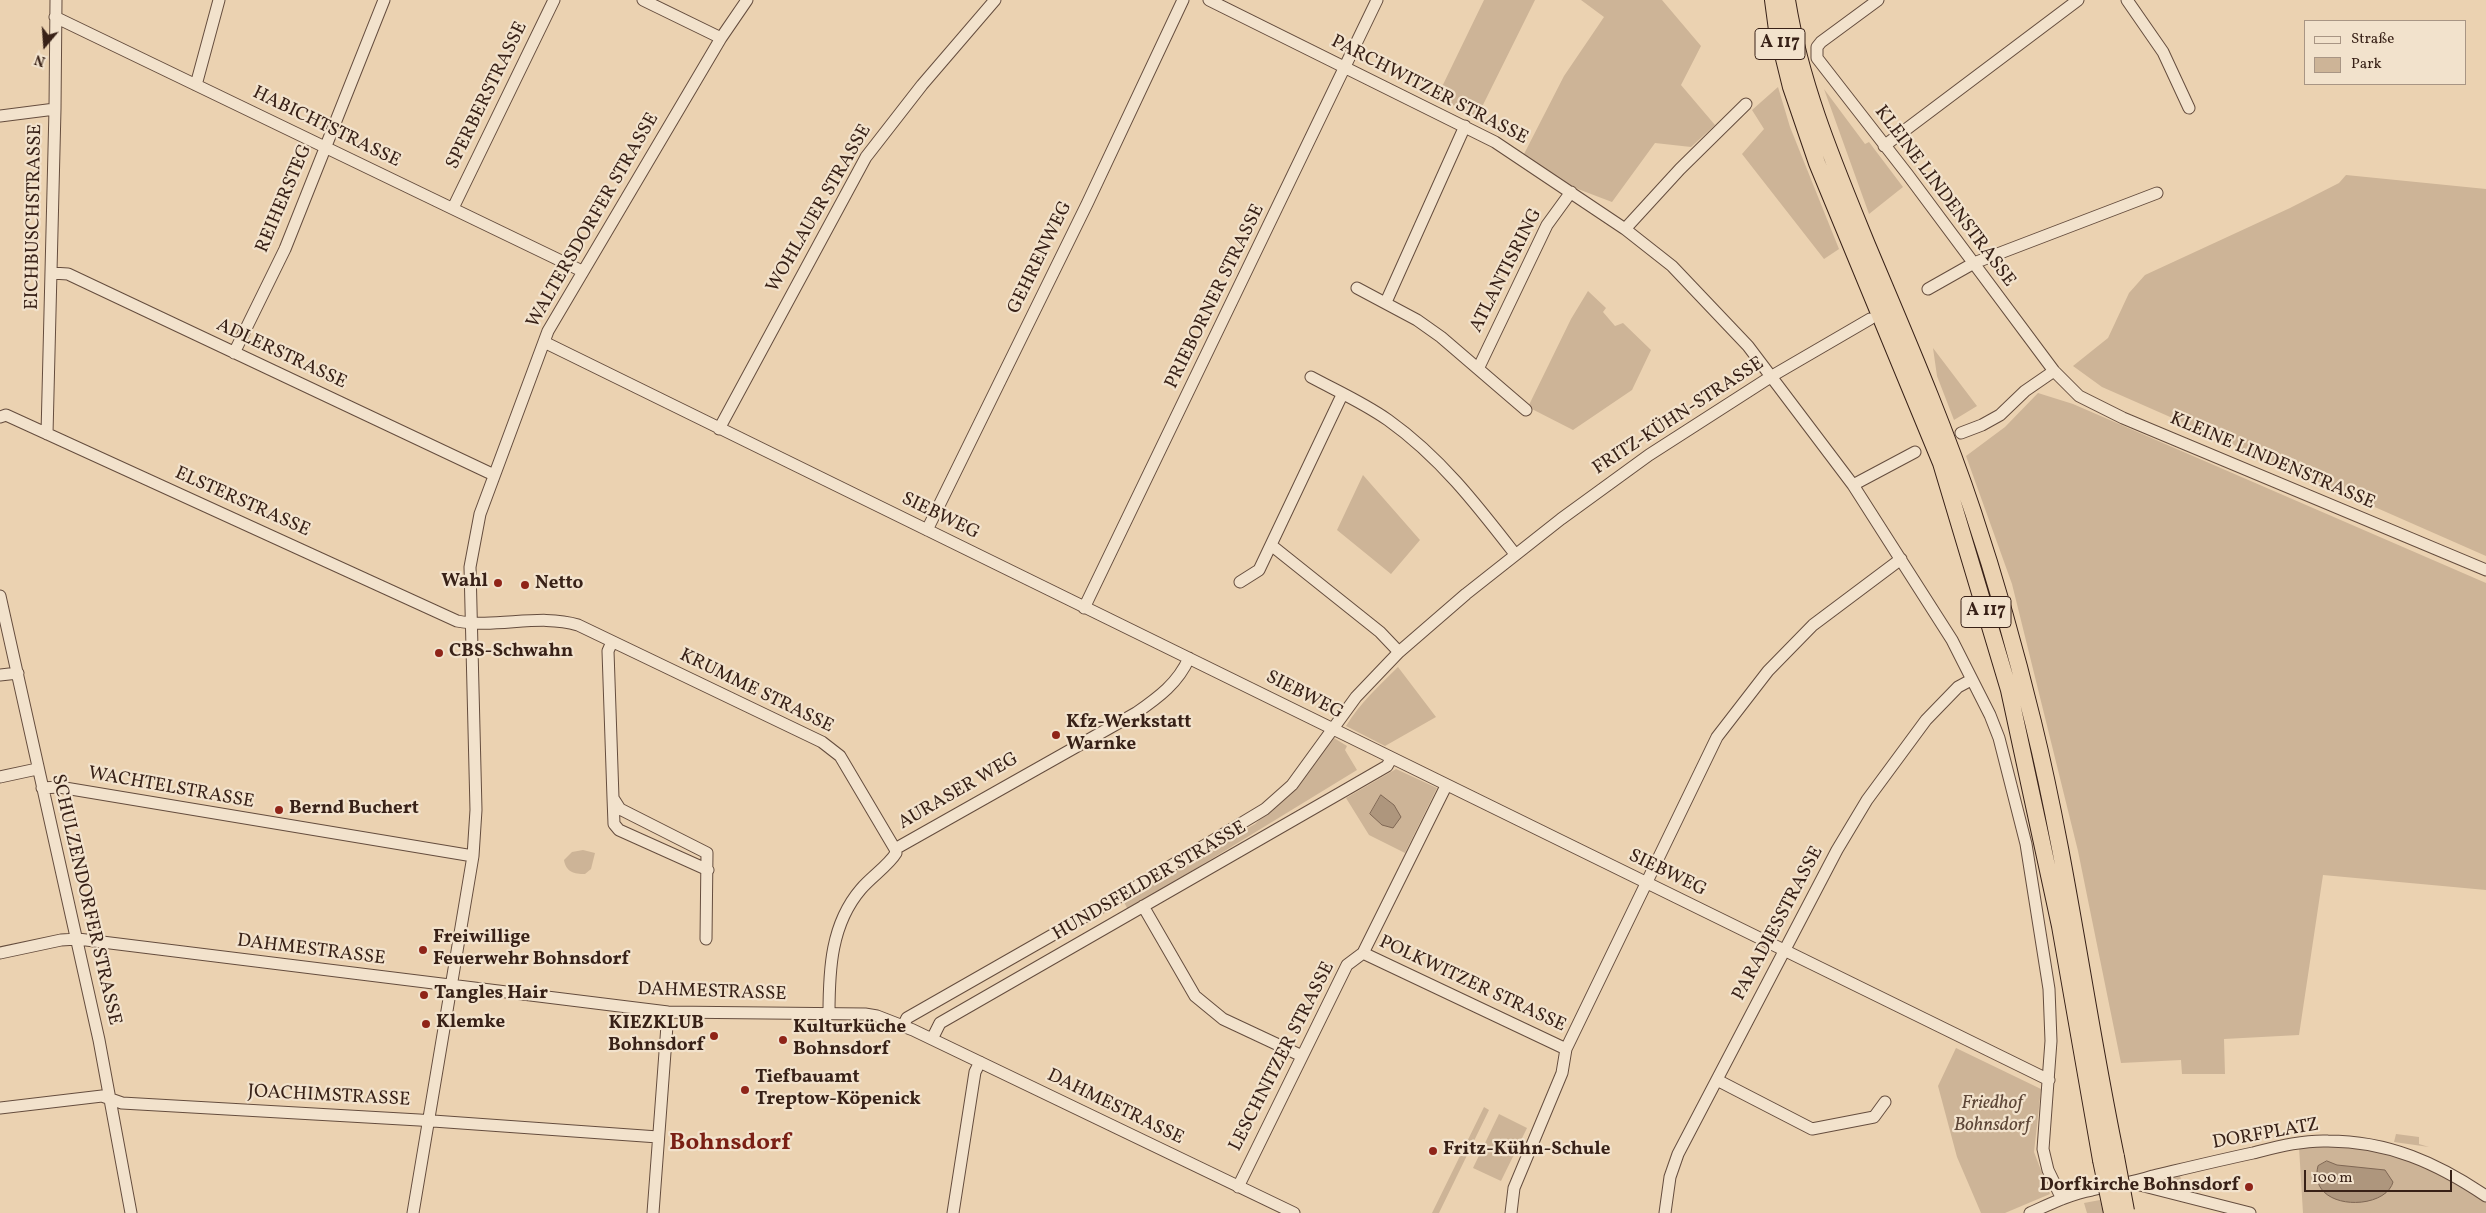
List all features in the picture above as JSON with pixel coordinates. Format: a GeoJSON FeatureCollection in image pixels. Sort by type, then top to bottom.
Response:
{"type":"FeatureCollection","features":[{"type":"Feature","properties":{"kind":"highway","name":"A 117"},"geometry":{"type":"LineString","coordinates":[[1773,0],[1784,61],[1806,129],[1818,163],[1940,463],[2009,690],[2108,1159],[2122,1212]]}},
{"type":"Feature","properties":{"kind":"highway","name":"A 117"},"geometry":{"type":"LineString","coordinates":[[1787,0],[1805,84],[1831,158],[1943,427],[1973,511],[1999,596],[2033,722],[2048,790],[2108,1159]]}},
{"type":"Feature","properties":{"kind":"street","name":"EICHBUSCHSTRASSE"},"geometry":{"type":"LineString","coordinates":[[47,434],[52,273],[56,0]]}},
{"type":"Feature","properties":{"kind":"street"},"geometry":{"type":"LineString","coordinates":[[196,85],[219,0]]}},
{"type":"Feature","properties":{"kind":"street","name":"REIHERSTEG"},"geometry":{"type":"LineString","coordinates":[[234,353],[285,248],[384,0]]}},
{"type":"Feature","properties":{"kind":"street","name":"SPERBERSTRASSE"},"geometry":{"type":"LineString","coordinates":[[453,208],[554,0]]}},
{"type":"Feature","properties":{"kind":"street"},"geometry":{"type":"LineString","coordinates":[[643,0],[721,38]]}},
{"type":"Feature","properties":{"kind":"street","name":"WALTERSDORFER STRASSE"},"geometry":{"type":"LineString","coordinates":[[413,1213],[473,856],[476,810],[470,567],[472,546],[480,514],[548,331],[721,38],[747,0]]}},
{"type":"Feature","properties":{"kind":"street","name":"WOHLAUER STRASSE"},"geometry":{"type":"LineString","coordinates":[[719,429],[866,157],[922,85],[995,0]]}},
{"type":"Feature","properties":{"kind":"street","name":"GEHRENWEG"},"geometry":{"type":"LineString","coordinates":[[928,530],[1087,204],[1183,0]]}},
{"type":"Feature","properties":{"kind":"street","name":"PARCHWITZER STRASSE"},"geometry":{"type":"LineString","coordinates":[[1209,0],[1345,66],[1502,146],[1624,229],[1672,266],[1748,346],[1853,485],[1952,640],[1999,738],[2026,844],[2049,989],[2051,1041],[2043,1149],[2048,1170],[2062,1199]]}},
{"type":"Feature","properties":{"kind":"street","name":"PRIEBORNER STRASSE"},"geometry":{"type":"LineString","coordinates":[[1084,608],[1377,0]]}},
{"type":"Feature","properties":{"kind":"street","name":"KLEINE LINDENSTRASSE"},"geometry":{"type":"LineString","coordinates":[[1878,0],[1821,42],[1816,52],[1821,65],[2054,371],[2079,396],[2123,418],[2486,570]]}},
{"type":"Feature","properties":{"kind":"street"},"geometry":{"type":"LineString","coordinates":[[1884,146],[2078,0]]}},
{"type":"Feature","properties":{"kind":"street"},"geometry":{"type":"LineString","coordinates":[[2127,0],[2163,52],[2189,108]]}},
{"type":"Feature","properties":{"kind":"street","name":"HABICHTSTRASSE"},"geometry":{"type":"LineString","coordinates":[[55,17],[582,272]]}},
{"type":"Feature","properties":{"kind":"street"},"geometry":{"type":"LineString","coordinates":[[1624,229],[1680,168],[1746,104]]}},
{"type":"Feature","properties":{"kind":"street"},"geometry":{"type":"LineString","coordinates":[[0,116],[55,109]]}},
{"type":"Feature","properties":{"kind":"street"},"geometry":{"type":"LineString","coordinates":[[1386,302],[1465,126]]}},
{"type":"Feature","properties":{"kind":"street","name":"ATLANTISRING"},"geometry":{"type":"LineString","coordinates":[[1478,369],[1547,225],[1571,192]]}},
{"type":"Feature","properties":{"kind":"street"},"geometry":{"type":"LineString","coordinates":[[1928,289],[1974,264],[2157,193]]}},
{"type":"Feature","properties":{"kind":"street","name":"ADLERSTRASSE"},"geometry":{"type":"LineString","coordinates":[[52,273],[68,274],[494,475]]}},
{"type":"Feature","properties":{"kind":"street","name":"ATLANTISRING"},"geometry":{"type":"LineString","coordinates":[[1357,288],[1386,302],[1433,331],[1526,410]]}},
{"type":"Feature","properties":{"kind":"street","name":"FRITZ-KÜHN-STRASSE"},"geometry":{"type":"LineString","coordinates":[[1332,730],[1356,696],[1399,652],[1515,554],[1650,455],[1772,376],[1870,319]]}},
{"type":"Feature","properties":{"kind":"street","name":"SIEBWEG"},"geometry":{"type":"LineString","coordinates":[[544,342],[1446,786],[2049,1080]]}},
{"type":"Feature","properties":{"kind":"street"},"geometry":{"type":"LineString","coordinates":[[1961,433],[1982,425],[2000,415],[2025,391],[2054,371]]}},
{"type":"Feature","properties":{"kind":"street"},"geometry":{"type":"LineString","coordinates":[[1311,377],[1388,420],[1447,470],[1515,554]]}},
{"type":"Feature","properties":{"kind":"street"},"geometry":{"type":"LineString","coordinates":[[1240,582],[1259,570],[1342,395]]}},
{"type":"Feature","properties":{"kind":"street","name":"ELSTERSTRASSE"},"geometry":{"type":"LineString","coordinates":[[0,417],[6,416],[457,620],[470,623]]}},
{"type":"Feature","properties":{"kind":"street"},"geometry":{"type":"LineString","coordinates":[[1853,485],[1915,452]]}},
{"type":"Feature","properties":{"kind":"street"},"geometry":{"type":"LineString","coordinates":[[1271,546],[1380,632],[1399,652]]}},
{"type":"Feature","properties":{"kind":"street"},"geometry":{"type":"LineString","coordinates":[[1511,1213],[1514,1188],[1562,1073],[1566,1049],[1717,737],[1768,672],[1813,625],[1901,559]]}},
{"type":"Feature","properties":{"kind":"street","name":"SCHULZENDORFER STRASSE"},"geometry":{"type":"LineString","coordinates":[[0,596],[37,769],[78,939],[131,1213]]}},
{"type":"Feature","properties":{"kind":"street","name":"KRUMME STRASSE"},"geometry":{"type":"LineString","coordinates":[[470,623],[570,623],[830,747],[840,756],[895,849]]}},
{"type":"Feature","properties":{"kind":"street"},"geometry":{"type":"LineString","coordinates":[[612,642],[608,651],[614,824],[619,830],[708,870]]}},
{"type":"Feature","properties":{"kind":"street","name":"AURASER WEG"},"geometry":{"type":"LineString","coordinates":[[830,1014],[831,956],[840,924],[859,891],[893,858],[896,853],[895,849],[1007,784],[1136,713],[1166,690],[1180,675],[1189,658]]}},
{"type":"Feature","properties":{"kind":"street"},"geometry":{"type":"LineString","coordinates":[[0,675],[18,673]]}},
{"type":"Feature","properties":{"kind":"street","name":"PARADIESSTRASSE"},"geometry":{"type":"LineString","coordinates":[[1665,1213],[1670,1178],[1678,1154],[1837,850],[1880,781],[1926,720],[1958,687],[1972,680]]}},
{"type":"Feature","properties":{"kind":"street","name":"HUNDSFELDER STRASSE"},"geometry":{"type":"LineString","coordinates":[[903,1026],[907,1018],[1247,822],[1292,786],[1332,730]]}},
{"type":"Feature","properties":{"kind":"street","name":"HUNDSFELDER STRASSE"},"geometry":{"type":"LineString","coordinates":[[932,1039],[940,1022],[1387,766],[1391,759]]}},
{"type":"Feature","properties":{"kind":"street"},"geometry":{"type":"LineString","coordinates":[[0,777],[37,769]]}},
{"type":"Feature","properties":{"kind":"street","name":"LESCHNITZER STRASSE"},"geometry":{"type":"LineString","coordinates":[[1238,1187],[1347,965],[1363,953],[1446,786]]}},
{"type":"Feature","properties":{"kind":"street","name":"WACHTELSTRASSE"},"geometry":{"type":"LineString","coordinates":[[42,788],[59,787],[473,856]]}},
{"type":"Feature","properties":{"kind":"street"},"geometry":{"type":"LineString","coordinates":[[613,798],[620,809],[628,814],[701,848],[707,853],[706,939]]}},
{"type":"Feature","properties":{"kind":"street"},"geometry":{"type":"LineString","coordinates":[[1143,906],[1194,996],[1223,1019],[1302,1056]]}},
{"type":"Feature","properties":{"kind":"street","name":"DAHMESTRASSE"},"geometry":{"type":"LineString","coordinates":[[0,953],[61,940],[78,939],[668,1012],[878,1016],[932,1039],[1294,1213]]}},
{"type":"Feature","properties":{"kind":"street","name":"POLKWITZER STRASSE"},"geometry":{"type":"LineString","coordinates":[[1363,953],[1566,1049]]}},
{"type":"Feature","properties":{"kind":"street"},"geometry":{"type":"LineString","coordinates":[[653,1213],[668,1012]]}},
{"type":"Feature","properties":{"kind":"street"},"geometry":{"type":"LineString","coordinates":[[953,1213],[975,1072],[980,1062]]}},
{"type":"Feature","properties":{"kind":"street"},"geometry":{"type":"LineString","coordinates":[[1716,1080],[1812,1130],[1874,1117],[1885,1102]]}},
{"type":"Feature","properties":{"kind":"street","name":"JOACHIMSTRASSE"},"geometry":{"type":"LineString","coordinates":[[0,1108],[102,1096],[122,1103],[658,1137]]}},
{"type":"Feature","properties":{"kind":"street","name":"DORFPLATZ"},"geometry":{"type":"LineString","coordinates":[[2030,1213],[2062,1199],[2092,1190],[2132,1183],[2153,1176],[2285,1146],[2328,1140],[2374,1146],[2413,1156],[2452,1174],[2486,1196]]}},
{"type":"Feature","properties":{"kind":"street","name":"DORFPLATZ"},"geometry":{"type":"LineString","coordinates":[[2132,1183],[2250,1213]]}},
{"type":"Feature","properties":{"kind":"green space"},"geometry":{"type":"Polygon","coordinates":[[[1484,0],[1535,0],[1477,117],[1437,97],[1484,0]]]}},
{"type":"Feature","properties":{"kind":"green space"},"geometry":{"type":"Polygon","coordinates":[[[1581,0],[1662,0],[1701,46],[1681,85],[1715,125],[1691,147],[1655,143],[1612,202],[1570,186],[1524,154],[1564,76],[1604,17],[1581,0]]]}},
{"type":"Feature","properties":{"kind":"green space"},"geometry":{"type":"Polygon","coordinates":[[[1778,87],[1790,127],[1839,249],[1824,259],[1742,154],[1764,129],[1752,110],[1778,87]]]}},
{"type":"Feature","properties":{"kind":"green space"},"geometry":{"type":"Polygon","coordinates":[[[1824,89],[1865,144],[1869,142],[1903,187],[1869,214],[1824,89]]]}},
{"type":"Feature","properties":{"kind":"green space"},"geometry":{"type":"Polygon","coordinates":[[[2346,175],[2486,189],[2486,556],[2102,387],[2073,366],[2108,338],[2129,293],[2145,275],[2290,208],[2339,183],[2346,175]]]}},
{"type":"Feature","properties":{"kind":"green space"},"geometry":{"type":"Polygon","coordinates":[[[1588,291],[1606,308],[1603,312],[1615,326],[1623,323],[1651,350],[1632,390],[1573,430],[1528,407],[1571,319],[1588,291]]]}},
{"type":"Feature","properties":{"kind":"green space"},"geometry":{"type":"Polygon","coordinates":[[[1933,348],[1977,406],[1954,420],[1937,376],[1933,348]]]}},
{"type":"Feature","properties":{"kind":"green space"},"geometry":{"type":"Polygon","coordinates":[[[2038,393],[2073,404],[2486,583],[2486,890],[2323,875],[2299,1035],[2224,1039],[2225,1074],[2182,1074],[2181,1060],[2121,1063],[2078,851],[2012,584],[1966,456],[2005,427],[2038,393]]]}},
{"type":"Feature","properties":{"kind":"green space"},"geometry":{"type":"Polygon","coordinates":[[[1363,475],[1420,540],[1391,574],[1337,530],[1363,475]]]}},
{"type":"Feature","properties":{"kind":"green space"},"geometry":{"type":"Polygon","coordinates":[[[1398,667],[1436,717],[1385,746],[1346,726],[1364,702],[1398,667]]]}},
{"type":"Feature","properties":{"kind":"green space"},"geometry":{"type":"Polygon","coordinates":[[[1334,738],[1347,746],[1345,750],[1357,770],[1128,910],[1122,898],[1255,824],[1292,789],[1334,738]]]}},
{"type":"Feature","properties":{"kind":"green space"},"geometry":{"type":"Polygon","coordinates":[[[1396,769],[1437,788],[1405,853],[1369,835],[1346,798],[1396,769]]]}},
{"type":"Feature","properties":{"kind":"green space"},"geometry":{"type":"Polygon","coordinates":[[[583,850],[595,853],[591,869],[585,874],[571,872],[564,860],[572,852],[583,850]]]}},
{"type":"Feature","properties":{"kind":"green space","name":"Friedhof Bohnsdorf"},"geometry":{"type":"Polygon","coordinates":[[[1956,1048],[2041,1089],[2034,1152],[2050,1194],[2005,1213],[1981,1213],[1957,1157],[1938,1086],[1956,1048]]]}},
{"type":"Feature","properties":{"kind":"green space"},"geometry":{"type":"Polygon","coordinates":[[[1484,1107],[1489,1110],[1439,1213],[1432,1213],[1484,1107]]]}},
{"type":"Feature","properties":{"kind":"green space"},"geometry":{"type":"Polygon","coordinates":[[[1499,1114],[1527,1128],[1501,1181],[1473,1168],[1499,1114]]]}},
{"type":"Feature","properties":{"kind":"green space"},"geometry":{"type":"Polygon","coordinates":[[[2396,1134],[2419,1137],[2419,1144],[2429,1147],[2394,1142],[2396,1134]]]}},
{"type":"Feature","properties":{"kind":"green space"},"geometry":{"type":"Polygon","coordinates":[[[2299,1147],[2359,1149],[2381,1153],[2424,1166],[2445,1176],[2486,1202],[2486,1213],[2303,1213],[2299,1147]]]}},
{"type":"Feature","properties":{"kind":"green space"},"geometry":{"type":"Polygon","coordinates":[[[2180,1175],[2182,1184],[2177,1188],[2154,1183],[2153,1181],[2180,1175]]]}},
{"type":"Feature","properties":{"kind":"green space"},"geometry":{"type":"Polygon","coordinates":[[[2100,1200],[2103,1213],[2087,1213],[2084,1203],[2100,1200]]]}},
{"type":"Feature","properties":{"kind":"shaded area"},"geometry":{"type":"Polygon","coordinates":[[[1381,795],[1394,805],[1401,817],[1393,828],[1382,825],[1370,814],[1381,795]]]}},
{"type":"Feature","properties":{"kind":"shaded area"},"geometry":{"type":"Polygon","coordinates":[[[2327,1161],[2337,1165],[2385,1170],[2393,1182],[2387,1192],[2363,1202],[2348,1202],[2334,1199],[2324,1192],[2317,1181],[2318,1166],[2327,1161]]]}},
{"type":"Feature","properties":{"kind":"place","name":"Wahl"},"geometry":{"type":"Point","coordinates":[498,583]}},
{"type":"Feature","properties":{"kind":"place","name":"Netto"},"geometry":{"type":"Point","coordinates":[525,585]}},
{"type":"Feature","properties":{"kind":"place","name":"CBS-Schwahn"},"geometry":{"type":"Point","coordinates":[439,653]}},
{"type":"Feature","properties":{"kind":"place","name":"Kfz-Werkstatt Warnke"},"geometry":{"type":"Point","coordinates":[1056,735]}},
{"type":"Feature","properties":{"kind":"place","name":"Bernd Buchert"},"geometry":{"type":"Point","coordinates":[279,810]}},
{"type":"Feature","properties":{"kind":"place","name":"Freiwillige Feuerwehr Bohnsdorf"},"geometry":{"type":"Point","coordinates":[423,950]}},
{"type":"Feature","properties":{"kind":"place","name":"Tangles Hair"},"geometry":{"type":"Point","coordinates":[424,995]}},
{"type":"Feature","properties":{"kind":"place","name":"Klemke"},"geometry":{"type":"Point","coordinates":[426,1024]}},
{"type":"Feature","properties":{"kind":"place","name":"KIEZKLUB Bohnsdorf"},"geometry":{"type":"Point","coordinates":[714,1036]}},
{"type":"Feature","properties":{"kind":"place","name":"Kulturküche Bohnsdorf"},"geometry":{"type":"Point","coordinates":[783,1040]}},
{"type":"Feature","properties":{"kind":"place","name":"Tiefbauamt Treptow-Köpenick"},"geometry":{"type":"Point","coordinates":[745,1090]}},
{"type":"Feature","properties":{"kind":"place","name":"Fritz-Kühn-Schule"},"geometry":{"type":"Point","coordinates":[1433,1151]}},
{"type":"Feature","properties":{"kind":"place","name":"Dorfkirche Bohnsdorf"},"geometry":{"type":"Point","coordinates":[2249,1187]}},
{"type":"Feature","properties":{"kind":"district","name":"Bohnsdorf"},"geometry":{"type":"Point","coordinates":[730,1145]}}]}
